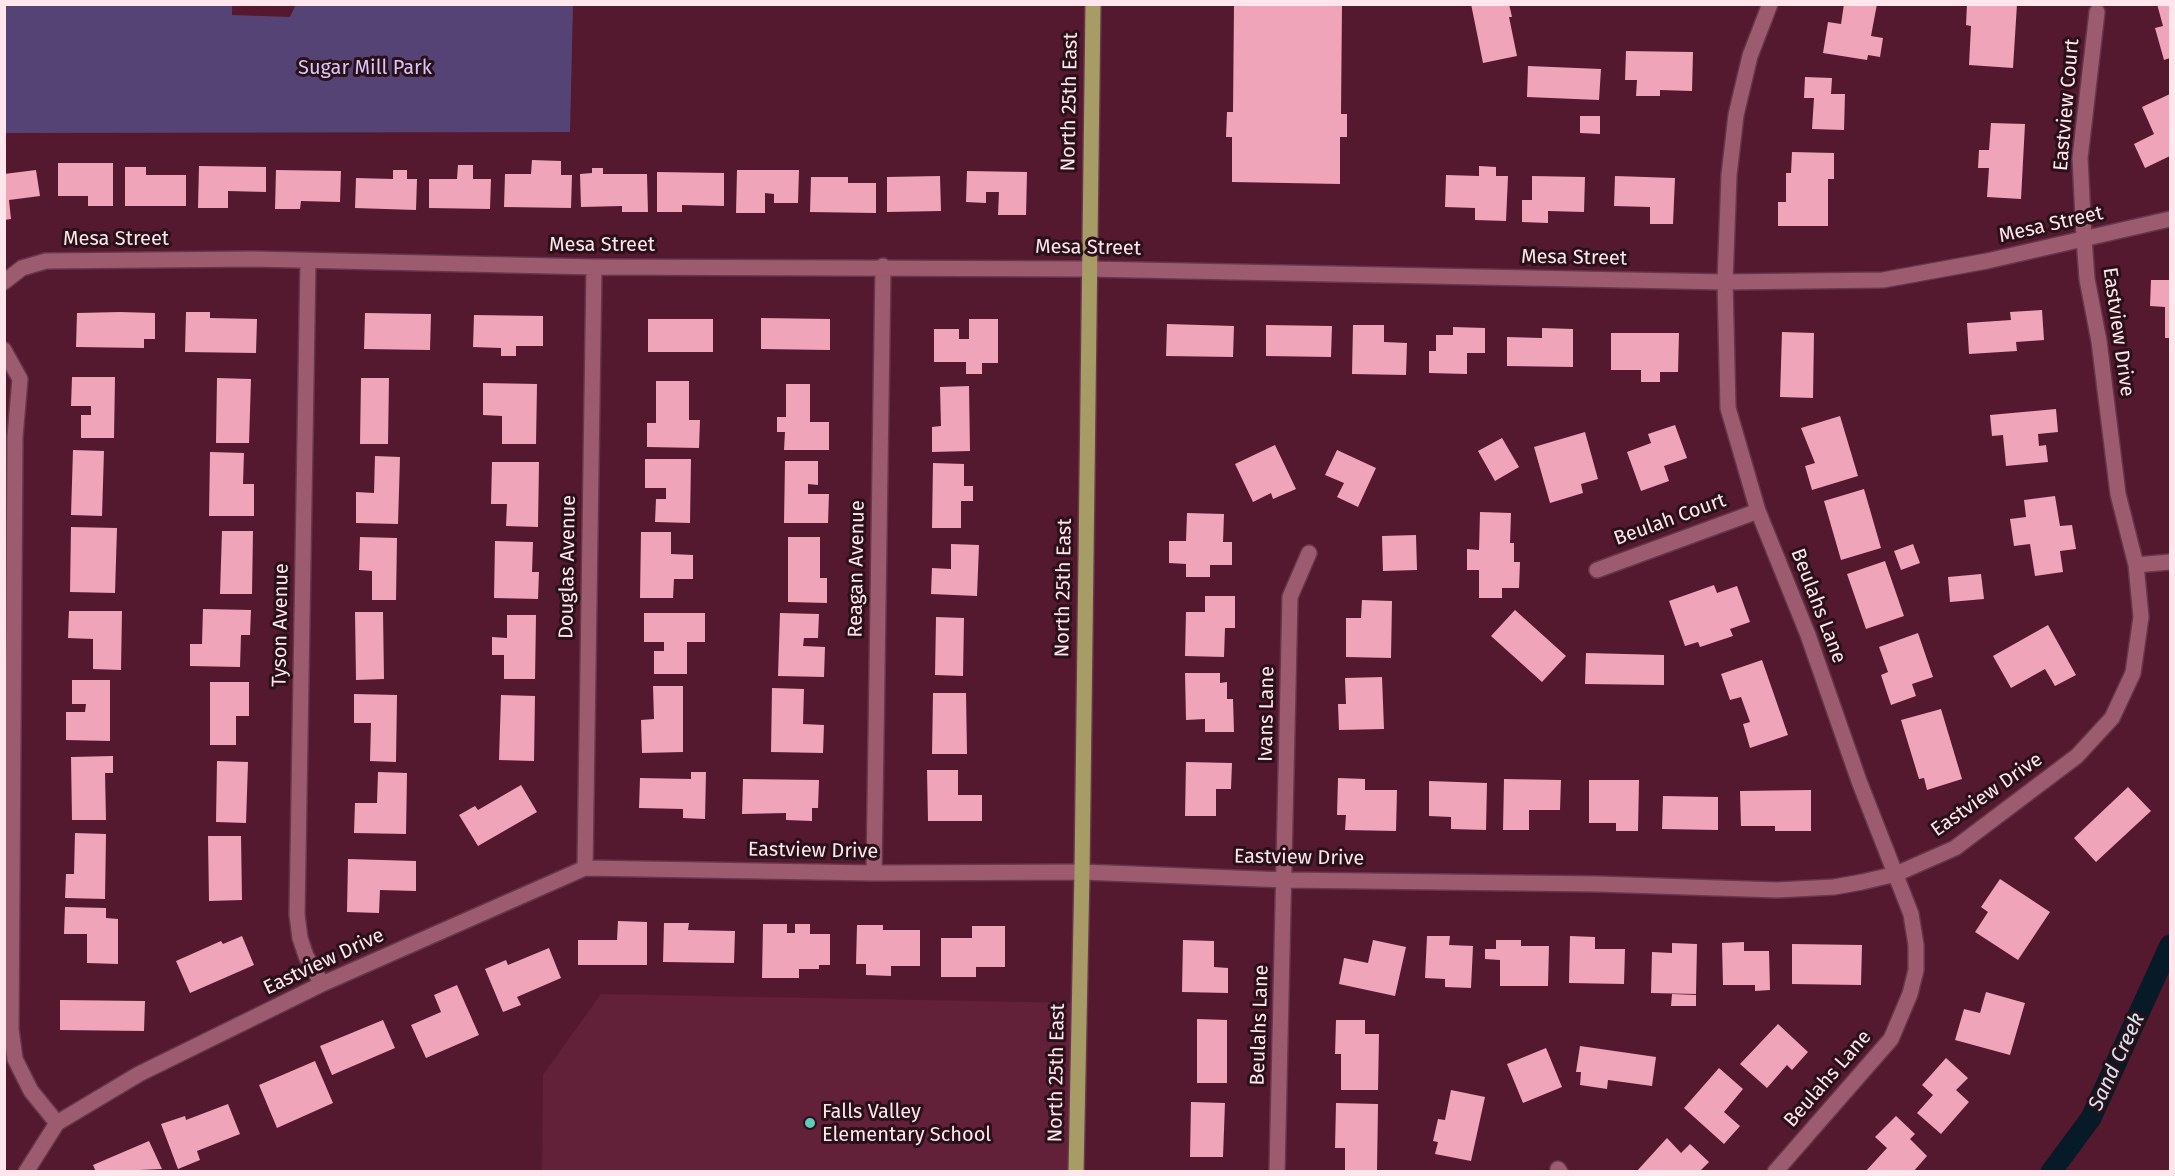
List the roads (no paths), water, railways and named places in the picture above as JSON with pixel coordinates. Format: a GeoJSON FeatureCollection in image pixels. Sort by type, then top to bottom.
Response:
{"type":"FeatureCollection","features":[{"type":"Feature","properties":{"kind":"main road","name":"North 25th East"},"geometry":{"type":"LineString","coordinates":[[1076,1172],[1093,4]]}},
{"type":"Feature","properties":{"kind":"street","name":"Beulahs Lane"},"geometry":{"type":"LineString","coordinates":[[1770,4],[1750,56],[1736,115],[1729,175],[1725,282],[1728,408],[1758,511],[1808,635],[1859,781],[1911,914],[1916,945],[1916,970],[1910,994],[1891,1039],[1774,1172]]}},
{"type":"Feature","properties":{"kind":"street","name":"Eastview Court"},"geometry":{"type":"LineString","coordinates":[[2084,238],[2080,158],[2097,12]]}},
{"type":"Feature","properties":{"kind":"street","name":"Mesa Street"},"geometry":{"type":"LineString","coordinates":[[4,282],[22,268],[46,261],[308,261],[594,267],[883,266],[1725,282],[1883,280],[1987,261],[2170,219]]}},
{"type":"Feature","properties":{"kind":"street","name":"Eastview Drive"},"geometry":{"type":"LineString","coordinates":[[26,1172],[57,1123],[139,1074],[322,984],[585,868],[874,873],[1082,872],[1286,880],[1598,884],[1777,890],[1834,887],[1896,874],[1955,848],[2077,756],[2112,718],[2133,673],[2141,617],[2136,565],[2118,494],[2084,238]]}},
{"type":"Feature","properties":{"kind":"street","name":"Tyson Avenue"},"geometry":{"type":"LineString","coordinates":[[308,261],[297,915],[306,956],[322,984]]}},
{"type":"Feature","properties":{"kind":"street","name":"Reagan Avenue"},"geometry":{"type":"LineString","coordinates":[[874,873],[883,266]]}},
{"type":"Feature","properties":{"kind":"street","name":"Douglas Avenue"},"geometry":{"type":"LineString","coordinates":[[585,868],[594,267]]}},
{"type":"Feature","properties":{"kind":"street"},"geometry":{"type":"LineString","coordinates":[[4,350],[20,379],[15,437],[11,1029],[15,1059],[31,1091],[57,1123]]}},
{"type":"Feature","properties":{"kind":"street","name":"Beulah Court"},"geometry":{"type":"LineString","coordinates":[[1597,570],[1758,511]]}},
{"type":"Feature","properties":{"kind":"street","name":"Ivans Lane"},"geometry":{"type":"LineString","coordinates":[[1286,880],[1290,597],[1309,553]]}},
{"type":"Feature","properties":{"kind":"street"},"geometry":{"type":"LineString","coordinates":[[2136,565],[2170,562]]}},
{"type":"Feature","properties":{"kind":"street","name":"Beulahs Lane"},"geometry":{"type":"LineString","coordinates":[[1277,1172],[1286,880]]}},
{"type":"Feature","properties":{"kind":"waterway","name":"Sand Creek"},"geometry":{"type":"LineString","coordinates":[[2051,1172],[2091,1118],[2170,945]]}},
{"type":"Feature","properties":{"kind":"place","name":"Falls Valley Elementary School"},"geometry":{"type":"Point","coordinates":[810,1123]}},
{"type":"Feature","properties":{"kind":"park label","name":"Sugar Mill Park"},"geometry":{"type":"Point","coordinates":[365,68]}}]}
